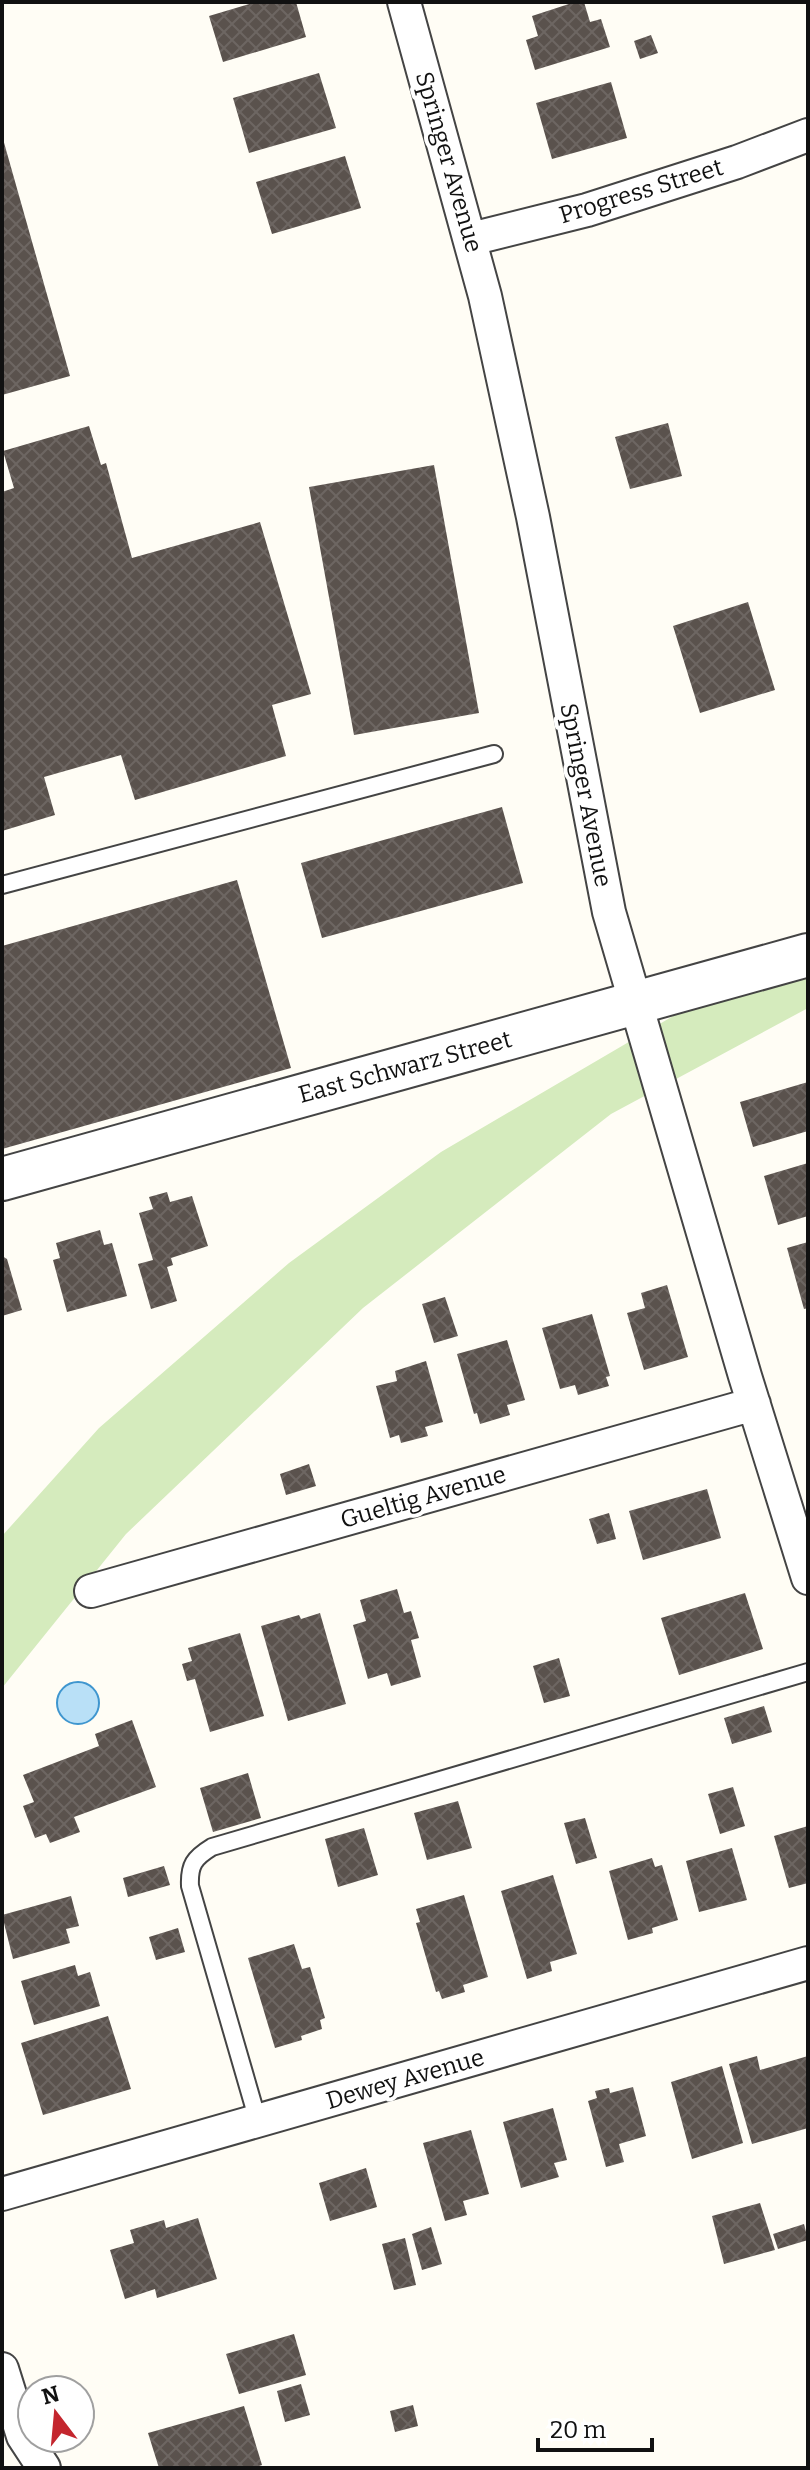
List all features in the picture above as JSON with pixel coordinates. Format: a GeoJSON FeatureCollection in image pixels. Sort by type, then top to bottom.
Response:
{"type":"FeatureCollection","features":[{"type":"Feature","properties":{"kind":"street","name":"Springer Avenue"},"geometry":{"type":"LineString","coordinates":[[404,2],[471,239],[527,487],[609,912],[808,1578]]}},
{"type":"Feature","properties":{"kind":"street","name":"Progress Street"},"geometry":{"type":"LineString","coordinates":[[471,239],[587,210],[737,162],[808,135]]}},
{"type":"Feature","properties":{"kind":"street","name":"East Schwarz Street"},"geometry":{"type":"LineString","coordinates":[[2,1179],[808,955]]}},
{"type":"Feature","properties":{"kind":"street","name":"Gueltig Avenue"},"geometry":{"type":"LineString","coordinates":[[91,1591],[754,1404]]}},
{"type":"Feature","properties":{"kind":"street","name":"Dewey Avenue"},"geometry":{"type":"LineString","coordinates":[[2,2194],[808,1963]]}},
{"type":"Feature","properties":{"kind":"street"},"geometry":{"type":"LineString","coordinates":[[2,2369],[32,2466]]}},
{"type":"Feature","properties":{"kind":"lane"},"geometry":{"type":"LineString","coordinates":[[2,885],[494,754]]}},
{"type":"Feature","properties":{"kind":"lane"},"geometry":{"type":"LineString","coordinates":[[258,2121],[190,1886],[189,1869],[201,1854],[212,1847],[808,1672]]}},
{"type":"Feature","properties":{"kind":"green space"},"geometry":{"type":"Polygon","coordinates":[[[808,937],[808,1008],[611,1114],[363,1308],[126,1534],[2,1688],[2,1536],[99,1428],[289,1263],[441,1152],[808,937]]]}},
{"type":"Feature","properties":{"kind":"water"},"geometry":{"type":"Polygon","coordinates":[[[78,1682],[93,1688],[99,1703],[93,1718],[78,1724],[63,1718],[57,1703],[63,1688],[78,1682]]]}},
{"type":"Feature","properties":{"kind":"building"},"geometry":{"type":"Polygon","coordinates":[[[256,2],[296,2],[306,37],[223,62],[209,16],[256,2]]]}},
{"type":"Feature","properties":{"kind":"building"},"geometry":{"type":"Polygon","coordinates":[[[584,2],[590,22],[601,19],[610,47],[535,70],[526,40],[538,36],[532,16],[584,2]]]}},
{"type":"Feature","properties":{"kind":"building"},"geometry":{"type":"Polygon","coordinates":[[[651,35],[658,53],[640,59],[634,41],[651,35]]]}},
{"type":"Feature","properties":{"kind":"building"},"geometry":{"type":"Polygon","coordinates":[[[319,73],[336,128],[249,153],[233,98],[319,73]]]}},
{"type":"Feature","properties":{"kind":"building"},"geometry":{"type":"Polygon","coordinates":[[[611,82],[627,138],[552,159],[536,103],[611,82]]]}},
{"type":"Feature","properties":{"kind":"building"},"geometry":{"type":"Polygon","coordinates":[[[2,140],[70,376],[2,395],[2,140]]]}},
{"type":"Feature","properties":{"kind":"building"},"geometry":{"type":"Polygon","coordinates":[[[345,156],[361,208],[272,234],[256,182],[345,156]]]}},
{"type":"Feature","properties":{"kind":"building"},"geometry":{"type":"Polygon","coordinates":[[[668,423],[682,476],[630,489],[615,437],[668,423]]]}},
{"type":"Feature","properties":{"kind":"building"},"geometry":{"type":"Polygon","coordinates":[[[89,426],[101,465],[106,463],[132,558],[260,522],[311,694],[272,705],[286,756],[135,800],[121,755],[44,777],[55,815],[2,831],[2,492],[14,488],[3,451],[89,426]]]}},
{"type":"Feature","properties":{"kind":"building"},"geometry":{"type":"Polygon","coordinates":[[[434,465],[479,713],[354,735],[309,487],[434,465]]]}},
{"type":"Feature","properties":{"kind":"building"},"geometry":{"type":"Polygon","coordinates":[[[748,602],[775,690],[700,713],[673,626],[748,602]]]}},
{"type":"Feature","properties":{"kind":"building"},"geometry":{"type":"Polygon","coordinates":[[[502,807],[523,883],[322,938],[301,863],[502,807]]]}},
{"type":"Feature","properties":{"kind":"building"},"geometry":{"type":"Polygon","coordinates":[[[237,880],[291,1068],[2,1149],[2,946],[237,880]]]}},
{"type":"Feature","properties":{"kind":"building"},"geometry":{"type":"Polygon","coordinates":[[[808,1082],[808,1131],[753,1147],[740,1102],[808,1082]]]}},
{"type":"Feature","properties":{"kind":"building"},"geometry":{"type":"Polygon","coordinates":[[[808,1163],[808,1216],[778,1225],[764,1176],[808,1163]]]}},
{"type":"Feature","properties":{"kind":"building"},"geometry":{"type":"Polygon","coordinates":[[[167,1192],[170,1202],[192,1196],[208,1246],[171,1258],[173,1265],[167,1267],[177,1301],[151,1309],[138,1264],[153,1260],[139,1213],[153,1209],[149,1197],[167,1192]]]}},
{"type":"Feature","properties":{"kind":"building"},"geometry":{"type":"Polygon","coordinates":[[[100,1230],[104,1245],[112,1243],[127,1296],[67,1312],[53,1260],[60,1258],[56,1243],[100,1230]]]}},
{"type":"Feature","properties":{"kind":"building"},"geometry":{"type":"Polygon","coordinates":[[[808,1242],[808,1308],[804,1309],[787,1248],[808,1242]]]}},
{"type":"Feature","properties":{"kind":"building"},"geometry":{"type":"Polygon","coordinates":[[[2,1256],[7,1259],[22,1310],[2,1316],[2,1256]]]}},
{"type":"Feature","properties":{"kind":"building"},"geometry":{"type":"Polygon","coordinates":[[[667,1285],[688,1357],[644,1370],[627,1313],[645,1308],[641,1293],[667,1285]]]}},
{"type":"Feature","properties":{"kind":"building"},"geometry":{"type":"Polygon","coordinates":[[[445,1297],[458,1336],[434,1343],[422,1304],[445,1297]]]}},
{"type":"Feature","properties":{"kind":"building"},"geometry":{"type":"Polygon","coordinates":[[[592,1314],[610,1376],[606,1377],[609,1386],[578,1395],[575,1385],[560,1389],[542,1328],[592,1314]]]}},
{"type":"Feature","properties":{"kind":"building"},"geometry":{"type":"Polygon","coordinates":[[[507,1340],[525,1400],[507,1405],[510,1415],[480,1424],[477,1413],[474,1414],[457,1354],[507,1340]]]}},
{"type":"Feature","properties":{"kind":"building"},"geometry":{"type":"Polygon","coordinates":[[[426,1361],[443,1422],[425,1427],[428,1436],[401,1443],[399,1435],[390,1438],[376,1386],[397,1381],[395,1371],[426,1361]]]}},
{"type":"Feature","properties":{"kind":"building"},"geometry":{"type":"Polygon","coordinates":[[[309,1464],[316,1486],[286,1495],[280,1474],[309,1464]]]}},
{"type":"Feature","properties":{"kind":"building"},"geometry":{"type":"Polygon","coordinates":[[[707,1489],[721,1538],[643,1560],[629,1511],[707,1489]]]}},
{"type":"Feature","properties":{"kind":"building"},"geometry":{"type":"Polygon","coordinates":[[[609,1513],[616,1539],[597,1544],[589,1519],[609,1513]]]}},
{"type":"Feature","properties":{"kind":"building"},"geometry":{"type":"Polygon","coordinates":[[[397,1589],[404,1613],[411,1611],[419,1638],[411,1640],[421,1677],[391,1686],[387,1673],[368,1679],[353,1625],[366,1621],[360,1600],[397,1589]]]}},
{"type":"Feature","properties":{"kind":"building"},"geometry":{"type":"Polygon","coordinates":[[[745,1593],[763,1649],[679,1675],[661,1618],[745,1593]]]}},
{"type":"Feature","properties":{"kind":"building"},"geometry":{"type":"Polygon","coordinates":[[[320,1613],[346,1704],[288,1721],[261,1626],[299,1615],[301,1619],[320,1613]]]}},
{"type":"Feature","properties":{"kind":"building"},"geometry":{"type":"Polygon","coordinates":[[[240,1633],[264,1716],[210,1732],[195,1679],[187,1681],[182,1664],[192,1661],[188,1648],[240,1633]]]}},
{"type":"Feature","properties":{"kind":"building"},"geometry":{"type":"Polygon","coordinates":[[[559,1658],[570,1696],[544,1703],[533,1666],[559,1658]]]}},
{"type":"Feature","properties":{"kind":"building"},"geometry":{"type":"Polygon","coordinates":[[[764,1706],[772,1732],[732,1744],[724,1718],[764,1706]]]}},
{"type":"Feature","properties":{"kind":"building"},"geometry":{"type":"Polygon","coordinates":[[[132,1720],[156,1787],[74,1817],[80,1832],[50,1843],[46,1834],[35,1838],[23,1806],[34,1802],[23,1775],[99,1746],[95,1734],[132,1720]]]}},
{"type":"Feature","properties":{"kind":"building"},"geometry":{"type":"Polygon","coordinates":[[[248,1773],[261,1818],[213,1832],[200,1788],[248,1773]]]}},
{"type":"Feature","properties":{"kind":"building"},"geometry":{"type":"Polygon","coordinates":[[[733,1787],[745,1826],[720,1834],[708,1794],[733,1787]]]}},
{"type":"Feature","properties":{"kind":"building"},"geometry":{"type":"Polygon","coordinates":[[[458,1801],[472,1848],[427,1860],[414,1813],[458,1801]]]}},
{"type":"Feature","properties":{"kind":"building"},"geometry":{"type":"Polygon","coordinates":[[[585,1818],[597,1858],[576,1864],[564,1823],[585,1818]]]}},
{"type":"Feature","properties":{"kind":"building"},"geometry":{"type":"Polygon","coordinates":[[[808,1826],[808,1883],[789,1888],[774,1836],[808,1826]]]}},
{"type":"Feature","properties":{"kind":"building"},"geometry":{"type":"Polygon","coordinates":[[[364,1828],[378,1875],[338,1887],[325,1839],[364,1828]]]}},
{"type":"Feature","properties":{"kind":"building"},"geometry":{"type":"Polygon","coordinates":[[[732,1848],[747,1900],[699,1912],[686,1861],[732,1848]]]}},
{"type":"Feature","properties":{"kind":"building"},"geometry":{"type":"Polygon","coordinates":[[[652,1858],[655,1867],[662,1865],[678,1920],[652,1928],[653,1933],[628,1940],[609,1871],[652,1858]]]}},
{"type":"Feature","properties":{"kind":"building"},"geometry":{"type":"Polygon","coordinates":[[[164,1866],[170,1885],[128,1897],[123,1878],[164,1866]]]}},
{"type":"Feature","properties":{"kind":"building"},"geometry":{"type":"Polygon","coordinates":[[[553,1875],[577,1954],[550,1962],[552,1971],[527,1979],[501,1891],[553,1875]]]}},
{"type":"Feature","properties":{"kind":"building"},"geometry":{"type":"Polygon","coordinates":[[[464,1895],[488,1977],[463,1985],[465,1992],[442,1999],[439,1991],[436,1992],[416,1923],[420,1922],[416,1909],[464,1895]]]}},
{"type":"Feature","properties":{"kind":"building"},"geometry":{"type":"Polygon","coordinates":[[[71,1896],[79,1926],[66,1929],[70,1943],[13,1959],[2,1915],[71,1896]]]}},
{"type":"Feature","properties":{"kind":"building"},"geometry":{"type":"Polygon","coordinates":[[[178,1928],[185,1952],[156,1960],[149,1937],[178,1928]]]}},
{"type":"Feature","properties":{"kind":"building"},"geometry":{"type":"Polygon","coordinates":[[[294,1944],[302,1969],[310,1967],[325,2018],[320,2020],[322,2029],[301,2036],[302,2040],[275,2048],[248,1958],[294,1944]]]}},
{"type":"Feature","properties":{"kind":"building"},"geometry":{"type":"Polygon","coordinates":[[[75,1965],[78,1976],[90,1972],[100,2006],[34,2025],[21,1981],[75,1965]]]}},
{"type":"Feature","properties":{"kind":"building"},"geometry":{"type":"Polygon","coordinates":[[[108,2016],[131,2089],[43,2115],[21,2043],[108,2016]]]}},
{"type":"Feature","properties":{"kind":"building"},"geometry":{"type":"Polygon","coordinates":[[[757,2056],[760,2070],[808,2056],[808,2128],[752,2144],[729,2064],[757,2056]]]}},
{"type":"Feature","properties":{"kind":"building"},"geometry":{"type":"Polygon","coordinates":[[[722,2066],[743,2143],[692,2159],[671,2082],[722,2066]]]}},
{"type":"Feature","properties":{"kind":"building"},"geometry":{"type":"Polygon","coordinates":[[[633,2087],[646,2136],[619,2144],[624,2162],[606,2167],[588,2101],[597,2098],[595,2091],[609,2088],[610,2093],[633,2087]]]}},
{"type":"Feature","properties":{"kind":"building"},"geometry":{"type":"Polygon","coordinates":[[[553,2108],[567,2160],[554,2163],[559,2177],[521,2188],[503,2122],[553,2108]]]}},
{"type":"Feature","properties":{"kind":"building"},"geometry":{"type":"Polygon","coordinates":[[[471,2130],[489,2194],[463,2201],[467,2215],[445,2221],[423,2143],[471,2130]]]}},
{"type":"Feature","properties":{"kind":"building"},"geometry":{"type":"Polygon","coordinates":[[[366,2168],[377,2207],[330,2221],[319,2183],[366,2168]]]}},
{"type":"Feature","properties":{"kind":"building"},"geometry":{"type":"Polygon","coordinates":[[[760,2203],[775,2250],[724,2264],[712,2216],[760,2203]]]}},
{"type":"Feature","properties":{"kind":"building"},"geometry":{"type":"Polygon","coordinates":[[[198,2218],[217,2279],[157,2298],[155,2289],[125,2299],[110,2250],[134,2243],[130,2230],[164,2220],[166,2228],[198,2218]]]}},
{"type":"Feature","properties":{"kind":"building"},"geometry":{"type":"Polygon","coordinates":[[[804,2224],[808,2240],[778,2249],[773,2234],[804,2224]]]}},
{"type":"Feature","properties":{"kind":"building"},"geometry":{"type":"Polygon","coordinates":[[[431,2227],[442,2264],[422,2270],[412,2234],[431,2227]]]}},
{"type":"Feature","properties":{"kind":"building"},"geometry":{"type":"Polygon","coordinates":[[[405,2238],[416,2285],[394,2290],[382,2244],[405,2238]]]}},
{"type":"Feature","properties":{"kind":"building"},"geometry":{"type":"Polygon","coordinates":[[[294,2334],[306,2375],[239,2394],[226,2354],[294,2334]]]}},
{"type":"Feature","properties":{"kind":"building"},"geometry":{"type":"Polygon","coordinates":[[[301,2384],[310,2415],[285,2422],[277,2391],[301,2384]]]}},
{"type":"Feature","properties":{"kind":"building"},"geometry":{"type":"Polygon","coordinates":[[[413,2405],[418,2426],[395,2432],[390,2411],[413,2405]]]}},
{"type":"Feature","properties":{"kind":"building"},"geometry":{"type":"Polygon","coordinates":[[[244,2406],[262,2465],[252,2468],[159,2468],[148,2433],[244,2406]]]}}]}
